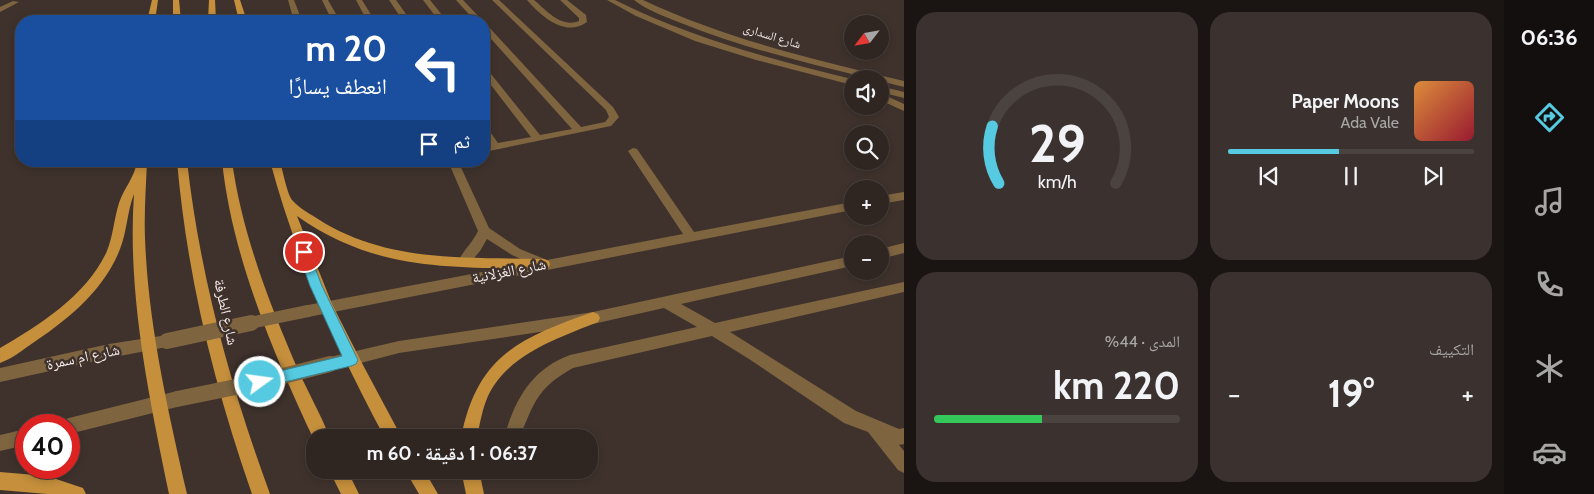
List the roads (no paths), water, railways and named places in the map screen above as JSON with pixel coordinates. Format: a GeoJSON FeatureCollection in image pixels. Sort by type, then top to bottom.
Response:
{"type":"FeatureCollection","features":[{"type":"Feature","properties":{"kind":"main road"},"geometry":{"type":"LineString","coordinates":[[152,15],[155,0]]}},
{"type":"Feature","properties":{"kind":"main road"},"geometry":{"type":"LineString","coordinates":[[176,0],[177,15]]}},
{"type":"Feature","properties":{"kind":"main road"},"geometry":{"type":"LineString","coordinates":[[212,0],[212,15]]}},
{"type":"Feature","properties":{"kind":"main road"},"geometry":{"type":"LineString","coordinates":[[237,0],[241,15]]}},
{"type":"Feature","properties":{"kind":"main road"},"geometry":{"type":"LineString","coordinates":[[142,167],[139,248],[151,343],[168,401],[164,434],[178,494]]}},
{"type":"Feature","properties":{"kind":"main road"},"geometry":{"type":"LineString","coordinates":[[0,356],[48,326],[74,304],[104,268],[120,231],[126,198],[142,167]]}},
{"type":"Feature","properties":{"kind":"main road","name":"شارع الطرفة"},"geometry":{"type":"LineString","coordinates":[[183,167],[192,245],[217,363],[242,445],[261,494]]}},
{"type":"Feature","properties":{"kind":"main road"},"geometry":{"type":"LineString","coordinates":[[228,167],[240,226],[270,319],[284,355],[318,429]]}},
{"type":"Feature","properties":{"kind":"main road"},"geometry":{"type":"LineString","coordinates":[[276,167],[285,201],[326,308],[351,360],[389,429]]}},
{"type":"Feature","properties":{"kind":"main road"},"geometry":{"type":"LineString","coordinates":[[285,201],[312,221],[351,243],[393,256],[544,264]]}},
{"type":"Feature","properties":{"kind":"main road"},"geometry":{"type":"LineString","coordinates":[[471,429],[477,403],[498,368],[530,344],[592,318]]}},
{"type":"Feature","properties":{"kind":"main road"},"geometry":{"type":"LineString","coordinates":[[342,479],[350,494]]}},
{"type":"Feature","properties":{"kind":"main road"},"geometry":{"type":"LineString","coordinates":[[420,479],[429,494]]}},
{"type":"Feature","properties":{"kind":"main road"},"geometry":{"type":"LineString","coordinates":[[472,479],[475,494]]}},
{"type":"Feature","properties":{"kind":"main road"},"geometry":{"type":"LineString","coordinates":[[0,482],[47,485],[77,494]]}},
{"type":"Feature","properties":{"kind":"street"},"geometry":{"type":"LineString","coordinates":[[291,0],[296,15]]}},
{"type":"Feature","properties":{"kind":"street"},"geometry":{"type":"LineString","coordinates":[[325,0],[333,15]]}},
{"type":"Feature","properties":{"kind":"street"},"geometry":{"type":"LineString","coordinates":[[359,0],[368,15]]}},
{"type":"Feature","properties":{"kind":"street"},"geometry":{"type":"LineString","coordinates":[[392,0],[403,15]]}},
{"type":"Feature","properties":{"kind":"street"},"geometry":{"type":"LineString","coordinates":[[426,0],[438,15]]}},
{"type":"Feature","properties":{"kind":"street"},"geometry":{"type":"LineString","coordinates":[[459,0],[473,15]]}},
{"type":"Feature","properties":{"kind":"street"},"geometry":{"type":"LineString","coordinates":[[490,148],[608,124],[614,117],[614,113],[495,0]]}},
{"type":"Feature","properties":{"kind":"street"},"geometry":{"type":"LineString","coordinates":[[530,0],[556,22],[570,25],[583,22],[583,17],[563,0]]}},
{"type":"Feature","properties":{"kind":"street","name":"شارع السدارى"},"geometry":{"type":"LineString","coordinates":[[610,0],[651,21],[711,44],[844,80]]}},
{"type":"Feature","properties":{"kind":"street","name":"شارع السدارى"},"geometry":{"type":"LineString","coordinates":[[637,0],[723,35],[904,84]]}},
{"type":"Feature","properties":{"kind":"street"},"geometry":{"type":"LineString","coordinates":[[0,10],[15,2]]}},
{"type":"Feature","properties":{"kind":"street"},"geometry":{"type":"LineString","coordinates":[[490,34],[579,131]]}},
{"type":"Feature","properties":{"kind":"street"},"geometry":{"type":"LineString","coordinates":[[783,64],[813,77],[844,86]]}},
{"type":"Feature","properties":{"kind":"street"},"geometry":{"type":"LineString","coordinates":[[490,79],[538,139]]}},
{"type":"Feature","properties":{"kind":"street"},"geometry":{"type":"LineString","coordinates":[[889,91],[904,95]]}},
{"type":"Feature","properties":{"kind":"street"},"geometry":{"type":"LineString","coordinates":[[889,100],[904,108]]}},
{"type":"Feature","properties":{"kind":"street"},"geometry":{"type":"LineString","coordinates":[[490,140],[495,147]]}},
{"type":"Feature","properties":{"kind":"street"},"geometry":{"type":"LineString","coordinates":[[633,151],[691,236]]}},
{"type":"Feature","properties":{"kind":"street"},"geometry":{"type":"LineString","coordinates":[[456,167],[484,231],[516,252],[544,264]]}},
{"type":"Feature","properties":{"kind":"street"},"geometry":{"type":"LineString","coordinates":[[889,198],[904,196]]}},
{"type":"Feature","properties":{"kind":"street","name":"شارع الغزلانية"},"geometry":{"type":"LineString","coordinates":[[167,341],[544,264],[844,207]]}},
{"type":"Feature","properties":{"kind":"street"},"geometry":{"type":"LineString","coordinates":[[464,261],[476,248],[484,231]]}},
{"type":"Feature","properties":{"kind":"street"},"geometry":{"type":"LineString","coordinates":[[889,252],[904,248]]}},
{"type":"Feature","properties":{"kind":"street"},"geometry":{"type":"LineString","coordinates":[[80,423],[399,348],[592,318],[844,263]]}},
{"type":"Feature","properties":{"kind":"street"},"geometry":{"type":"LineString","coordinates":[[515,428],[525,400],[534,388],[543,378],[563,365],[586,358],[904,287]]}},
{"type":"Feature","properties":{"kind":"street"},"geometry":{"type":"LineString","coordinates":[[666,302],[754,354],[850,418],[899,437],[904,436]]}},
{"type":"Feature","properties":{"kind":"street","name":"شارع ام سمرة"},"geometry":{"type":"LineString","coordinates":[[0,375],[167,341]]}},
{"type":"Feature","properties":{"kind":"street"},"geometry":{"type":"LineString","coordinates":[[872,426],[904,464]]}},
{"type":"Feature","properties":{"kind":"street"},"geometry":{"type":"LineString","coordinates":[[0,444],[15,440]]}}]}
